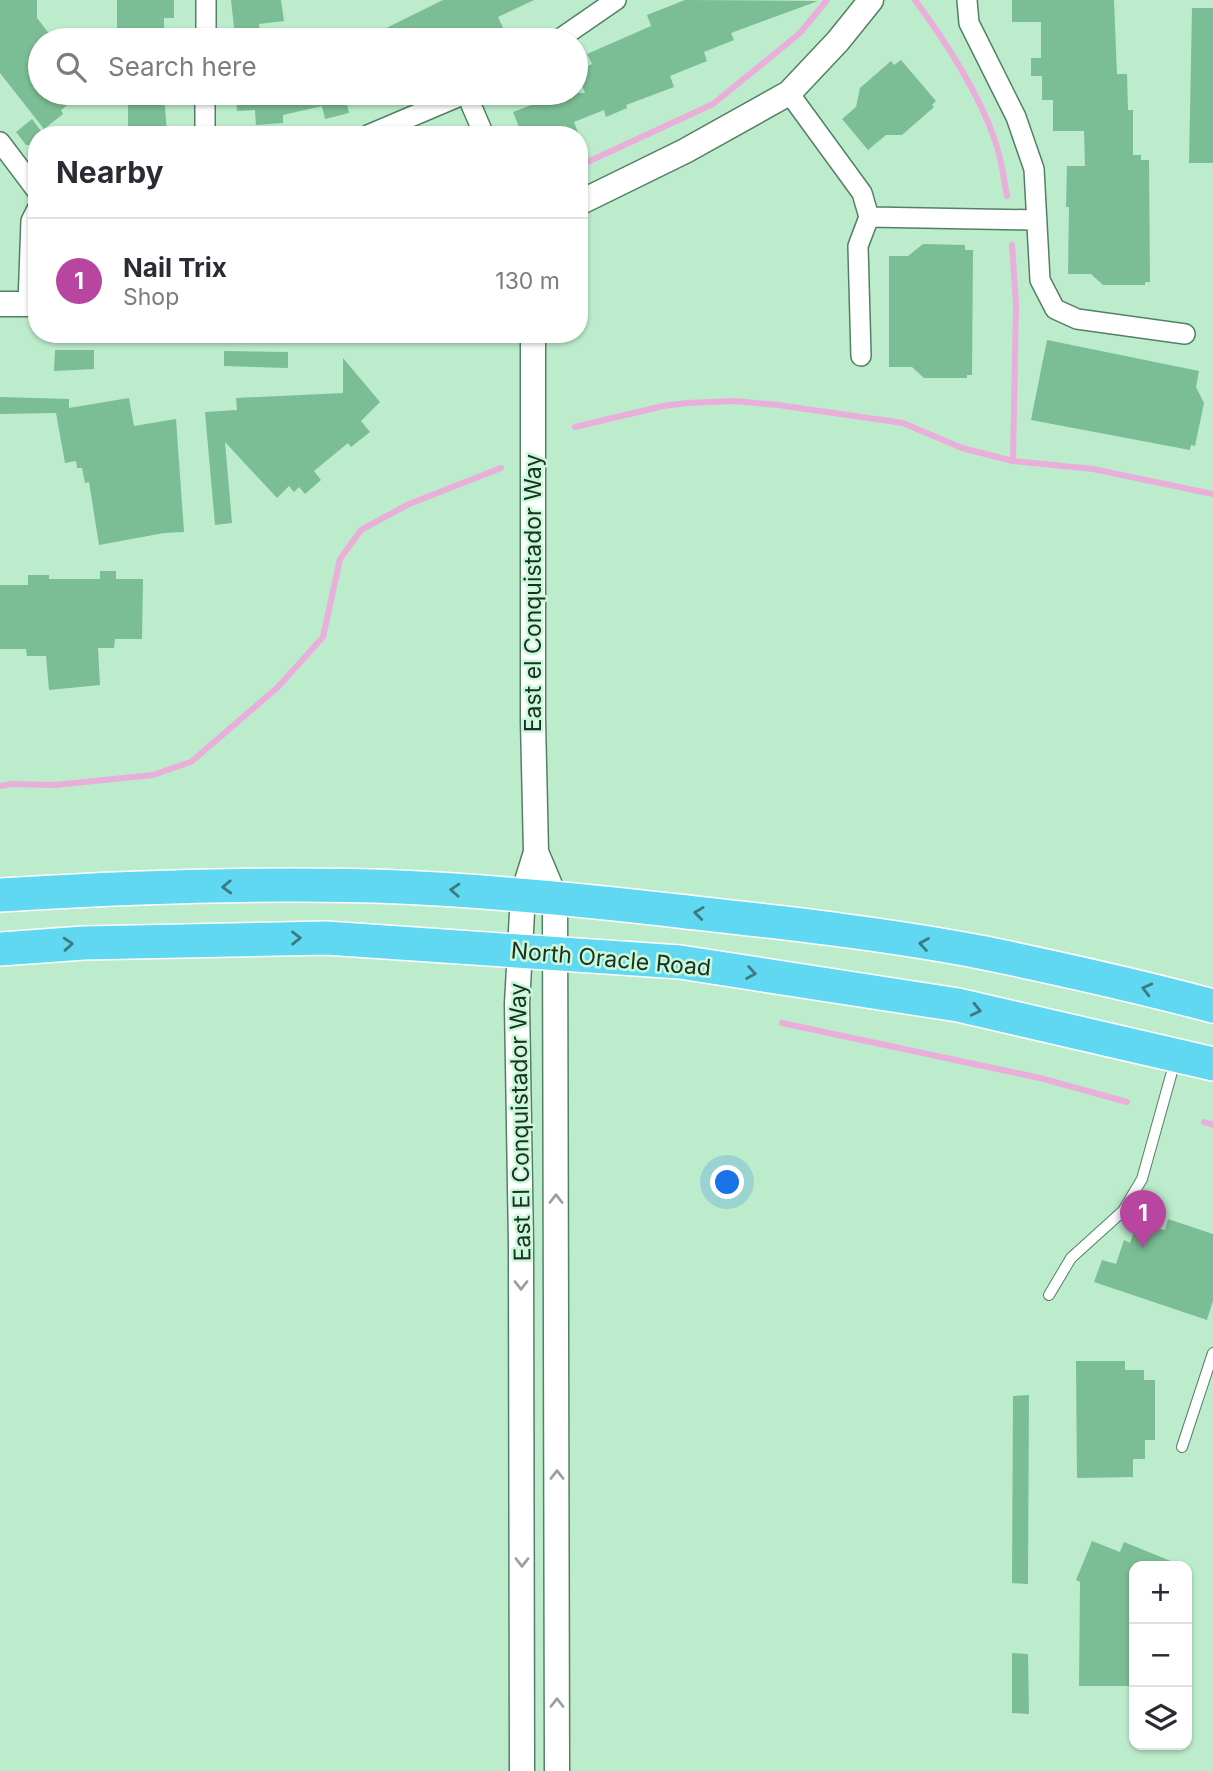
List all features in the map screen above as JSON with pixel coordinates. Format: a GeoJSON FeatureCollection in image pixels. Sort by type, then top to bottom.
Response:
{"type":"FeatureCollection","features":[{"type":"Feature","properties":{"kind":"highway"},"geometry":{"type":"LineString","coordinates":[[0,895],[93,889],[252,886],[397,887],[539,895],[801,925],[983,953],[1138,986],[1213,1006]]}},
{"type":"Feature","properties":{"kind":"highway","name":"North Oracle Road"},"geometry":{"type":"LineString","coordinates":[[0,949],[84,943],[326,937],[680,962],[958,1005],[1213,1064]]}},
{"type":"Feature","properties":{"kind":"street"},"geometry":{"type":"LineString","coordinates":[[206,0],[206,28]]}},
{"type":"Feature","properties":{"kind":"street"},"geometry":{"type":"LineString","coordinates":[[576,28],[617,0]]}},
{"type":"Feature","properties":{"kind":"street"},"geometry":{"type":"LineString","coordinates":[[588,199],[685,151],[789,93],[872,0]]}},
{"type":"Feature","properties":{"kind":"street"},"geometry":{"type":"LineString","coordinates":[[967,0],[969,23],[1016,117],[1034,169],[1040,280],[1055,309],[1077,319],[1185,334]]}},
{"type":"Feature","properties":{"kind":"street"},"geometry":{"type":"LineString","coordinates":[[789,93],[862,193],[869,218],[858,246],[860,356]]}},
{"type":"Feature","properties":{"kind":"street"},"geometry":{"type":"LineString","coordinates":[[205,105],[205,126]]}},
{"type":"Feature","properties":{"kind":"street"},"geometry":{"type":"LineString","coordinates":[[389,126],[439,105]]}},
{"type":"Feature","properties":{"kind":"street"},"geometry":{"type":"LineString","coordinates":[[472,105],[480,126]]}},
{"type":"Feature","properties":{"kind":"street"},"geometry":{"type":"LineString","coordinates":[[0,142],[28,179]]}},
{"type":"Feature","properties":{"kind":"street"},"geometry":{"type":"LineString","coordinates":[[869,218],[1037,220]]}},
{"type":"Feature","properties":{"kind":"street"},"geometry":{"type":"LineString","coordinates":[[0,304],[28,304]]}},
{"type":"Feature","properties":{"kind":"street","name":"East el Conquistador Way"},"geometry":{"type":"LineString","coordinates":[[533,343],[533,721],[536,852]]}},
{"type":"Feature","properties":{"kind":"street","name":"East El Conquistador Way"},"geometry":{"type":"LineString","coordinates":[[536,852],[539,895],[555,953],[557,1771]]}},
{"type":"Feature","properties":{"kind":"street","name":"East El Conquistador Way"},"geometry":{"type":"LineString","coordinates":[[522,1771],[521,1246],[517,1004],[520,951],[539,895]]}},
{"type":"Feature","properties":{"kind":"street"},"geometry":{"type":"LineString","coordinates":[[521,1246],[556,1244]]}},
{"type":"Feature","properties":{"kind":"lane"},"geometry":{"type":"LineString","coordinates":[[1049,1295],[1071,1258],[1123,1211],[1142,1179],[1177,1056]]}},
{"type":"Feature","properties":{"kind":"lane"},"geometry":{"type":"LineString","coordinates":[[1182,1447],[1213,1353]]}},
{"type":"Feature","properties":{"kind":"building"},"geometry":{"type":"Polygon","coordinates":[[[0,0],[37,0],[37,18],[45,28],[28,28],[28,105],[67,105],[61,110],[63,114],[48,126],[42,126],[0,73],[0,0]]]}},
{"type":"Feature","properties":{"kind":"building"},"geometry":{"type":"Polygon","coordinates":[[[117,0],[174,0],[174,18],[164,18],[164,28],[117,28],[117,0]]]}},
{"type":"Feature","properties":{"kind":"building"},"geometry":{"type":"Polygon","coordinates":[[[231,0],[281,0],[284,21],[259,24],[259,28],[234,28],[231,0]]]}},
{"type":"Feature","properties":{"kind":"building"},"geometry":{"type":"Polygon","coordinates":[[[443,0],[534,0],[498,17],[503,28],[386,28],[443,0]]]}},
{"type":"Feature","properties":{"kind":"building"},"geometry":{"type":"Polygon","coordinates":[[[685,0],[818,1],[731,33],[734,40],[704,52],[707,61],[670,76],[674,87],[626,105],[627,108],[606,117],[604,110],[574,122],[576,126],[518,126],[513,112],[531,105],[588,105],[588,66],[592,64],[588,54],[651,26],[647,15],[685,0]]]}},
{"type":"Feature","properties":{"kind":"building"},"geometry":{"type":"Polygon","coordinates":[[[1012,0],[1114,0],[1117,74],[1127,74],[1128,110],[1133,110],[1133,155],[1141,155],[1141,160],[1149,160],[1150,282],[1145,282],[1145,285],[1103,285],[1091,274],[1068,274],[1067,166],[1085,166],[1084,131],[1053,131],[1053,100],[1042,100],[1042,76],[1031,76],[1031,58],[1041,58],[1041,22],[1012,22],[1012,0]]]}},
{"type":"Feature","properties":{"kind":"building"},"geometry":{"type":"Polygon","coordinates":[[[1192,8],[1213,8],[1213,163],[1189,163],[1192,8]]]}},
{"type":"Feature","properties":{"kind":"building"},"geometry":{"type":"Polygon","coordinates":[[[901,60],[936,101],[932,105],[934,107],[902,135],[886,135],[868,150],[842,119],[856,107],[860,88],[891,61],[894,65],[901,60]]]}},
{"type":"Feature","properties":{"kind":"building"},"geometry":{"type":"Polygon","coordinates":[[[128,105],[165,105],[166,126],[128,126],[128,105]]]}},
{"type":"Feature","properties":{"kind":"building"},"geometry":{"type":"Polygon","coordinates":[[[237,105],[347,105],[349,113],[325,119],[322,106],[283,115],[283,123],[256,125],[255,110],[237,111],[237,105]]]}},
{"type":"Feature","properties":{"kind":"building"},"geometry":{"type":"Polygon","coordinates":[[[32,119],[37,126],[28,126],[28,145],[16,132],[32,119]]]}},
{"type":"Feature","properties":{"kind":"building"},"geometry":{"type":"Polygon","coordinates":[[[923,244],[965,245],[965,250],[973,250],[972,375],[967,375],[967,378],[924,378],[912,367],[889,367],[889,256],[908,256],[923,244]]]}},
{"type":"Feature","properties":{"kind":"building"},"geometry":{"type":"Polygon","coordinates":[[[1047,340],[1199,371],[1196,387],[1204,403],[1195,446],[1191,445],[1190,450],[1031,420],[1047,340]]]}},
{"type":"Feature","properties":{"kind":"building"},"geometry":{"type":"Polygon","coordinates":[[[55,350],[94,350],[94,369],[54,371],[55,350]]]}},
{"type":"Feature","properties":{"kind":"building"},"geometry":{"type":"Polygon","coordinates":[[[224,351],[288,352],[288,368],[224,366],[224,351]]]}},
{"type":"Feature","properties":{"kind":"building"},"geometry":{"type":"Polygon","coordinates":[[[343,358],[380,402],[361,421],[370,432],[351,447],[348,443],[314,471],[321,480],[305,494],[299,487],[294,492],[289,486],[277,498],[225,442],[232,523],[215,525],[205,412],[237,410],[236,398],[343,393],[343,358]]]}},
{"type":"Feature","properties":{"kind":"building"},"geometry":{"type":"Polygon","coordinates":[[[0,397],[69,399],[69,408],[129,398],[134,426],[176,419],[184,532],[99,545],[89,482],[85,483],[82,468],[77,468],[76,461],[65,463],[56,413],[0,414],[0,397]]]}},
{"type":"Feature","properties":{"kind":"building"},"geometry":{"type":"Polygon","coordinates":[[[100,571],[116,571],[116,579],[143,579],[142,639],[115,639],[114,648],[98,648],[100,685],[49,690],[46,656],[27,656],[26,649],[0,649],[0,585],[28,585],[28,575],[49,575],[49,579],[100,579],[100,571]]]}},
{"type":"Feature","properties":{"kind":"building"},"geometry":{"type":"Polygon","coordinates":[[[1168,1219],[1213,1234],[1213,1301],[1207,1320],[1094,1282],[1102,1260],[1116,1264],[1124,1240],[1130,1243],[1135,1229],[1145,1232],[1148,1225],[1165,1230],[1168,1219]]]}},
{"type":"Feature","properties":{"kind":"building"},"geometry":{"type":"Polygon","coordinates":[[[1076,1361],[1125,1361],[1125,1370],[1144,1370],[1144,1380],[1155,1380],[1155,1440],[1145,1440],[1145,1459],[1133,1459],[1133,1477],[1077,1478],[1076,1361]]]}},
{"type":"Feature","properties":{"kind":"building"},"geometry":{"type":"Polygon","coordinates":[[[1029,1395],[1028,1584],[1012,1583],[1013,1396],[1029,1395]]]}},
{"type":"Feature","properties":{"kind":"building"},"geometry":{"type":"Polygon","coordinates":[[[1092,1541],[1120,1552],[1124,1542],[1171,1561],[1129,1561],[1129,1686],[1079,1686],[1080,1582],[1076,1580],[1092,1541]]]}},
{"type":"Feature","properties":{"kind":"building"},"geometry":{"type":"Polygon","coordinates":[[[1012,1653],[1028,1654],[1029,1714],[1012,1713],[1012,1653]]]}},
{"type":"Feature","properties":{"kind":"waterway"},"geometry":{"type":"LineString","coordinates":[[588,162],[713,104],[800,33],[827,0]]}},
{"type":"Feature","properties":{"kind":"waterway"},"geometry":{"type":"LineString","coordinates":[[915,0],[973,90],[999,153],[1007,196]]}},
{"type":"Feature","properties":{"kind":"waterway"},"geometry":{"type":"LineString","coordinates":[[1012,245],[1016,305],[1013,461]]}},
{"type":"Feature","properties":{"kind":"waterway"},"geometry":{"type":"LineString","coordinates":[[575,427],[687,403],[734,401],[778,405],[903,423],[962,448],[1013,461],[1093,469],[1213,494]]}},
{"type":"Feature","properties":{"kind":"waterway"},"geometry":{"type":"LineString","coordinates":[[0,786],[55,785],[153,775],[191,762],[278,687],[323,637],[340,559],[361,530],[409,504],[501,468]]}},
{"type":"Feature","properties":{"kind":"waterway"},"geometry":{"type":"LineString","coordinates":[[782,1023],[1040,1078],[1127,1102]]}},
{"type":"Feature","properties":{"kind":"waterway"},"geometry":{"type":"LineString","coordinates":[[1204,1122],[1213,1125]]}},
{"type":"Feature","properties":{"kind":"place","name":"Nail Trix"},"geometry":{"type":"Point","coordinates":[1143,1248]}}]}
